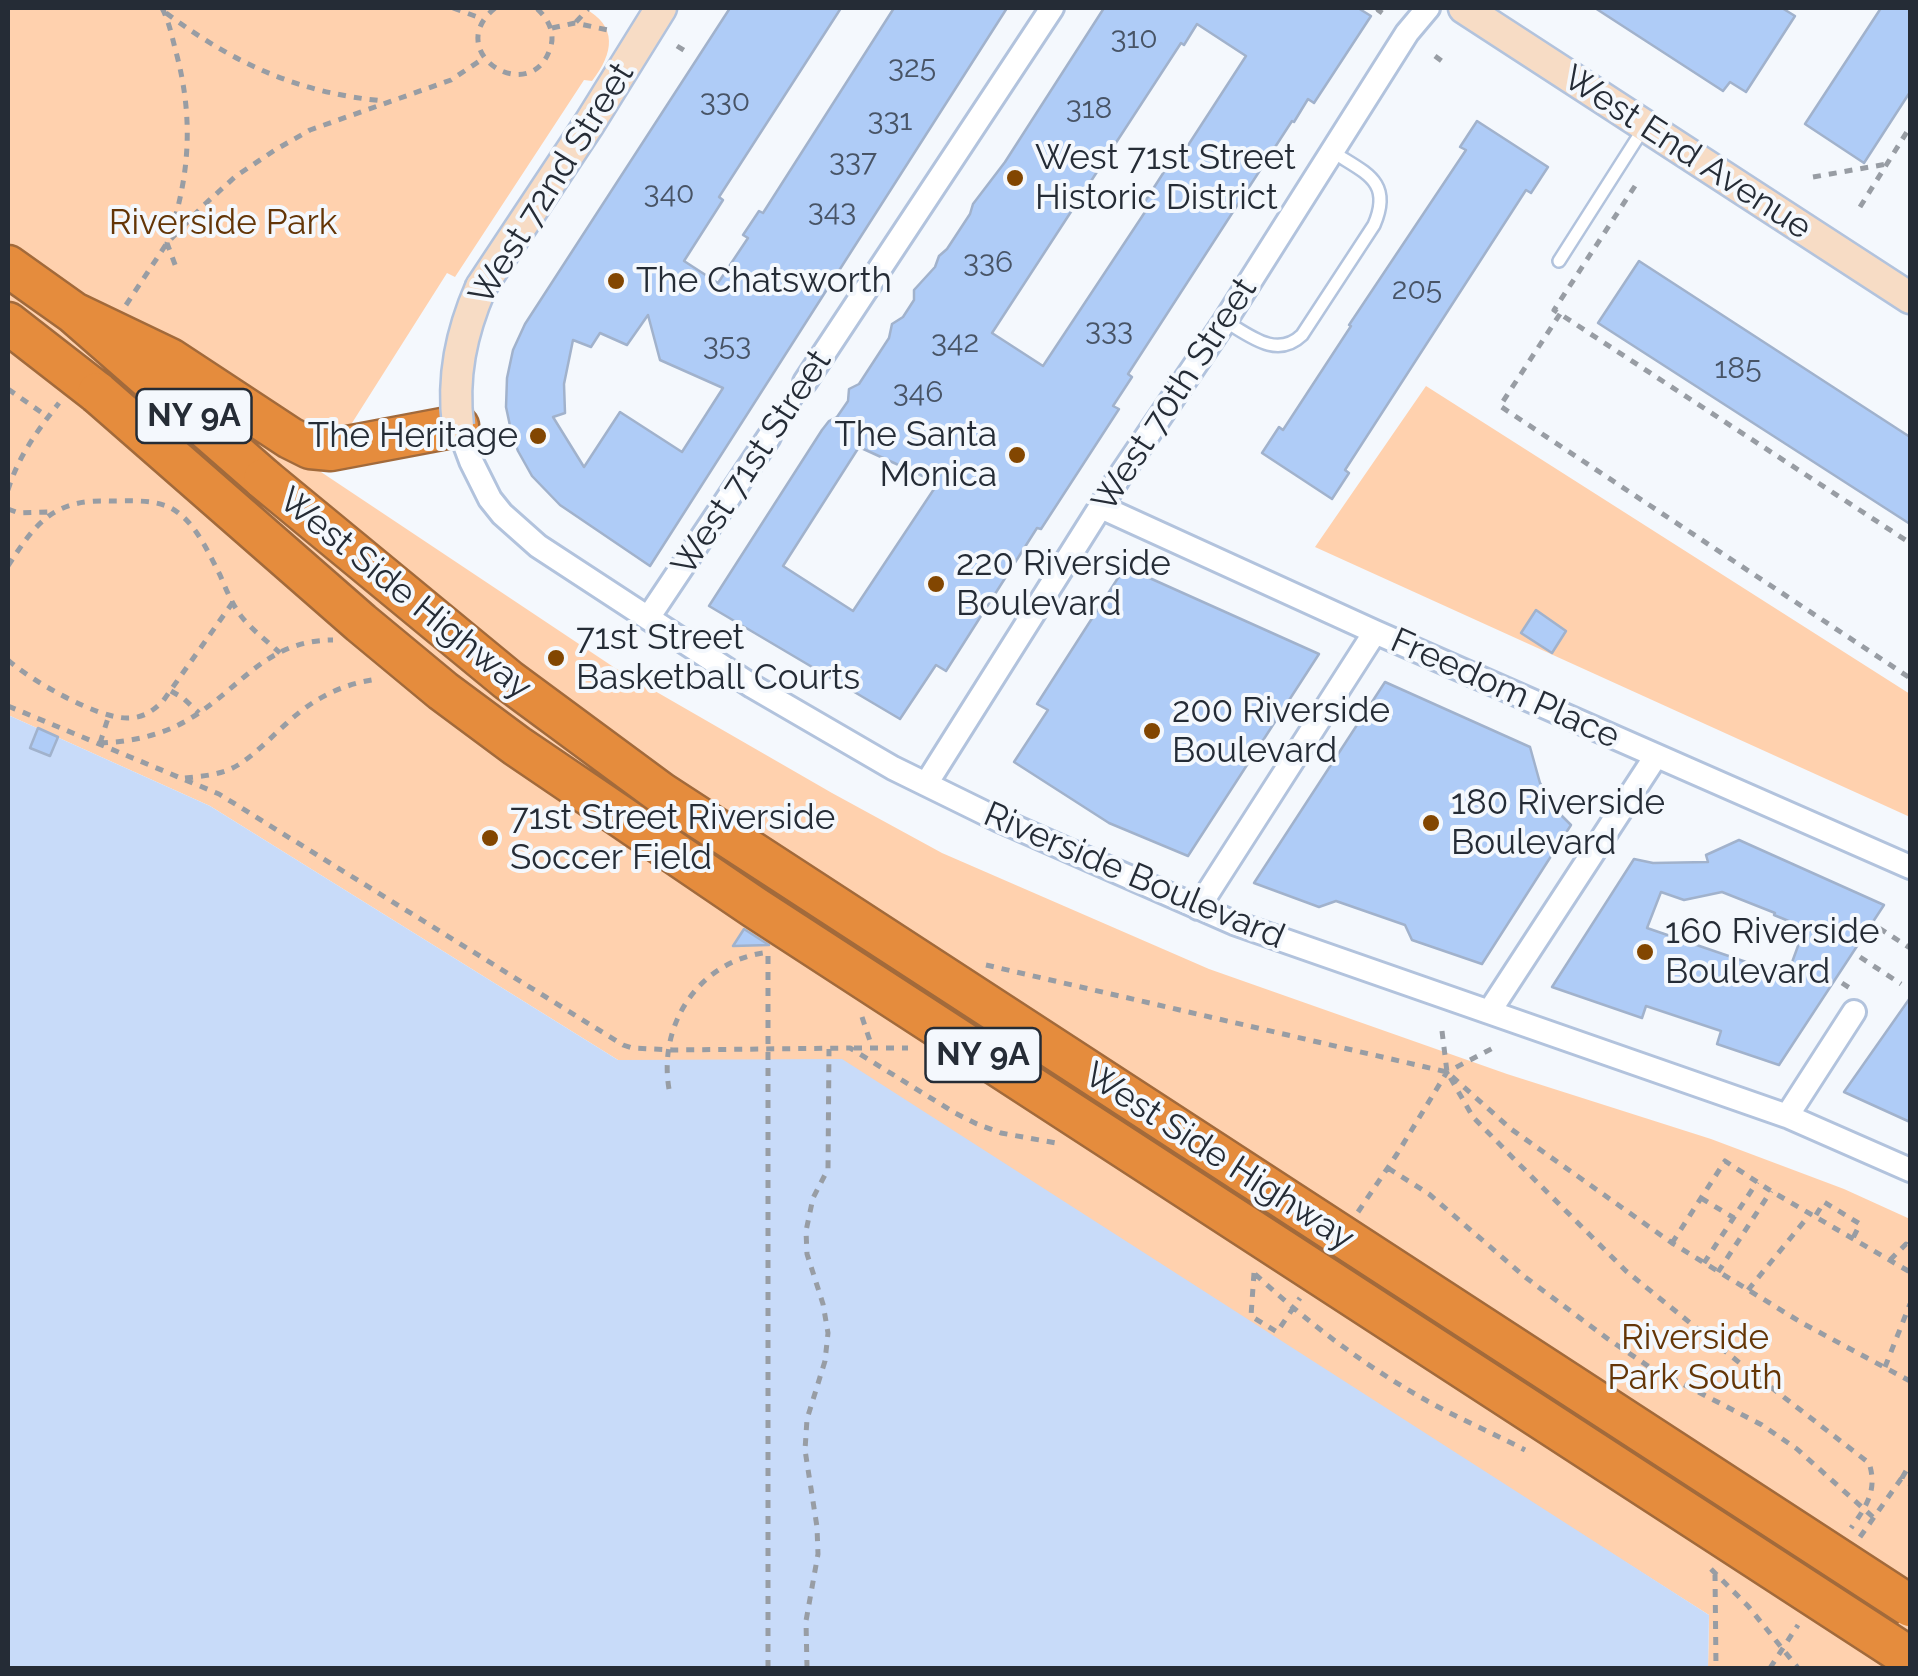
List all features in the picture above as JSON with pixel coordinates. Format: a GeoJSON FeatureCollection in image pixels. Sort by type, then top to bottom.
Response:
{"type":"FeatureCollection","features":[{"type":"Feature","properties":{"kind":"highway"},"geometry":{"type":"LineString","coordinates":[[8,266],[74,313],[170,359],[310,448],[341,449],[458,426]]}},
{"type":"Feature","properties":{"kind":"highway","name":"West Side Highway"},"geometry":{"type":"LineString","coordinates":[[8,323],[66,366],[80,397],[518,746],[738,896],[1910,1658]]}},
{"type":"Feature","properties":{"kind":"highway","name":"West Side Highway"},"geometry":{"type":"LineString","coordinates":[[126,336],[264,478],[508,680],[661,793],[1910,1606]]}},
{"type":"Feature","properties":{"kind":"main road","name":"West End Avenue"},"geometry":{"type":"LineString","coordinates":[[1464,8],[1910,298]]}},
{"type":"Feature","properties":{"kind":"main road","name":"West 72nd Street"},"geometry":{"type":"LineString","coordinates":[[458,426],[456,382],[461,343],[481,287],[589,124],[651,10]]}},
{"type":"Feature","properties":{"kind":"street","name":"West 71st Street"},"geometry":{"type":"LineString","coordinates":[[648,618],[1052,8]]}},
{"type":"Feature","properties":{"kind":"street","name":"West 70th Street"},"geometry":{"type":"LineString","coordinates":[[926,784],[1407,33],[1428,8]]}},
{"type":"Feature","properties":{"kind":"street","name":"Riverside Boulevard"},"geometry":{"type":"LineString","coordinates":[[458,426],[480,480],[502,514],[538,546],[767,696],[894,768],[998,820],[1198,908],[1788,1116],[1910,1170]]}},
{"type":"Feature","properties":{"kind":"street","name":"Freedom Place"},"geometry":{"type":"LineString","coordinates":[[1101,507],[1910,867]]}},
{"type":"Feature","properties":{"kind":"street"},"geometry":{"type":"LineString","coordinates":[[1198,908],[1375,632]]}},
{"type":"Feature","properties":{"kind":"street"},"geometry":{"type":"LineString","coordinates":[[1489,1012],[1656,756]]}},
{"type":"Feature","properties":{"kind":"street"},"geometry":{"type":"LineString","coordinates":[[1788,1116],[1854,1012]]}},
{"type":"Feature","properties":{"kind":"lane"},"geometry":{"type":"LineString","coordinates":[[1559,262],[1645,126]]}},
{"type":"Feature","properties":{"kind":"lane"},"geometry":{"type":"LineString","coordinates":[[1225,322],[1271,346],[1295,342],[1374,224],[1380,209],[1379,187],[1374,179],[1333,152]]}},
{"type":"Feature","properties":{"kind":"path"},"geometry":{"type":"LineString","coordinates":[[453,8],[484,19]]}},
{"type":"Feature","properties":{"kind":"path"},"geometry":{"type":"LineString","coordinates":[[495,8],[484,19],[478,35],[480,50],[492,66],[513,75],[535,69],[550,52],[551,28],[536,8]]}},
{"type":"Feature","properties":{"kind":"path"},"geometry":{"type":"LineString","coordinates":[[1380,8],[1386,15]]}},
{"type":"Feature","properties":{"kind":"path"},"geometry":{"type":"LineString","coordinates":[[575,23],[588,9]]}},
{"type":"Feature","properties":{"kind":"path"},"geometry":{"type":"LineString","coordinates":[[163,10],[204,42],[259,70],[344,97],[387,102]]}},
{"type":"Feature","properties":{"kind":"path"},"geometry":{"type":"LineString","coordinates":[[126,336],[179,208],[187,164],[188,119],[183,78],[163,10]]}},
{"type":"Feature","properties":{"kind":"path"},"geometry":{"type":"LineString","coordinates":[[551,28],[575,23],[608,30]]}},
{"type":"Feature","properties":{"kind":"path"},"geometry":{"type":"LineString","coordinates":[[677,46],[685,50]]}},
{"type":"Feature","properties":{"kind":"path"},"geometry":{"type":"LineString","coordinates":[[1436,56],[1443,62],[1446,58]]}},
{"type":"Feature","properties":{"kind":"path"},"geometry":{"type":"LineString","coordinates":[[166,243],[225,186],[275,150],[310,130],[451,80],[484,58]]}},
{"type":"Feature","properties":{"kind":"path"},"geometry":{"type":"LineString","coordinates":[[1860,207],[1910,127]]}},
{"type":"Feature","properties":{"kind":"path"},"geometry":{"type":"LineString","coordinates":[[1812,177],[1887,164]]}},
{"type":"Feature","properties":{"kind":"path"},"geometry":{"type":"LineString","coordinates":[[1635,186],[1554,310],[1910,543]]}},
{"type":"Feature","properties":{"kind":"path"},"geometry":{"type":"LineString","coordinates":[[166,243],[177,270]]}},
{"type":"Feature","properties":{"kind":"path"},"geometry":{"type":"LineString","coordinates":[[1560,314],[1500,406],[1910,678]]}},
{"type":"Feature","properties":{"kind":"path"},"geometry":{"type":"LineString","coordinates":[[8,389],[48,418]]}},
{"type":"Feature","properties":{"kind":"path"},"geometry":{"type":"LineString","coordinates":[[8,490],[20,457],[48,418],[80,397]]}},
{"type":"Feature","properties":{"kind":"path"},"geometry":{"type":"LineString","coordinates":[[8,566],[28,534],[63,506],[92,500],[154,503],[172,508],[200,538],[241,616],[280,652]]}},
{"type":"Feature","properties":{"kind":"path"},"geometry":{"type":"LineString","coordinates":[[8,510],[53,512]]}},
{"type":"Feature","properties":{"kind":"path"},"geometry":{"type":"LineString","coordinates":[[8,660],[18,670],[80,704],[117,718],[140,717],[153,712],[171,691],[233,602]]}},
{"type":"Feature","properties":{"kind":"path"},"geometry":{"type":"LineString","coordinates":[[182,778],[211,776],[236,766],[305,707],[330,692],[356,682],[390,678]]}},
{"type":"Feature","properties":{"kind":"path"},"geometry":{"type":"LineString","coordinates":[[171,691],[198,713]]}},
{"type":"Feature","properties":{"kind":"path"},"geometry":{"type":"LineString","coordinates":[[8,706],[218,794],[632,1048],[921,1048]]}},
{"type":"Feature","properties":{"kind":"path"},"geometry":{"type":"LineString","coordinates":[[100,743],[109,714]]}},
{"type":"Feature","properties":{"kind":"path"},"geometry":{"type":"LineString","coordinates":[[1879,928],[1910,948]]}},
{"type":"Feature","properties":{"kind":"path"},"geometry":{"type":"LineString","coordinates":[[669,1089],[666,1060],[683,1005],[704,979],[733,961],[771,952],[766,1048],[768,1668]]}},
{"type":"Feature","properties":{"kind":"path"},"geometry":{"type":"LineString","coordinates":[[1860,957],[1901,984]]}},
{"type":"Feature","properties":{"kind":"path"},"geometry":{"type":"LineString","coordinates":[[977,963],[1447,1072],[1511,1129],[1672,1244],[1910,1381]]}},
{"type":"Feature","properties":{"kind":"path"},"geometry":{"type":"LineString","coordinates":[[858,1010],[872,1047]]}},
{"type":"Feature","properties":{"kind":"path"},"geometry":{"type":"LineString","coordinates":[[1442,1031],[1447,1072],[1473,1117],[1626,1271],[1868,1463],[1871,1496],[1845,1536]]}},
{"type":"Feature","properties":{"kind":"path"},"geometry":{"type":"LineString","coordinates":[[1357,1213],[1447,1072],[1495,1047]]}},
{"type":"Feature","properties":{"kind":"path"},"geometry":{"type":"LineString","coordinates":[[806,1668],[806,1621],[818,1554],[805,1450],[807,1419],[825,1361],[828,1333],[806,1231],[812,1198],[828,1169],[829,1048]]}},
{"type":"Feature","properties":{"kind":"path"},"geometry":{"type":"LineString","coordinates":[[850,1048],[977,1124],[1001,1133],[1059,1144]]}},
{"type":"Feature","properties":{"kind":"path"},"geometry":{"type":"LineString","coordinates":[[1672,1244],[1724,1160],[1910,1272]]}},
{"type":"Feature","properties":{"kind":"path"},"geometry":{"type":"LineString","coordinates":[[1388,1168],[1438,1200],[1525,1277],[1608,1340],[1797,1449],[1824,1478],[1874,1518]]}},
{"type":"Feature","properties":{"kind":"path"},"geometry":{"type":"LineString","coordinates":[[1704,1264],[1757,1182]]}},
{"type":"Feature","properties":{"kind":"path"},"geometry":{"type":"LineString","coordinates":[[1718,1272],[1771,1191]]}},
{"type":"Feature","properties":{"kind":"path"},"geometry":{"type":"LineString","coordinates":[[1701,1198],[1734,1218]]}},
{"type":"Feature","properties":{"kind":"path"},"geometry":{"type":"LineString","coordinates":[[1748,1290],[1824,1202],[1860,1224],[1853,1238]]}},
{"type":"Feature","properties":{"kind":"path"},"geometry":{"type":"LineString","coordinates":[[1890,1260],[1906,1244],[1910,1247]]}},
{"type":"Feature","properties":{"kind":"path"},"geometry":{"type":"LineString","coordinates":[[1302,1295],[1293,1309],[1277,1332],[1251,1316],[1254,1274],[1293,1309],[1364,1362],[1424,1399],[1534,1455]]}},
{"type":"Feature","properties":{"kind":"path"},"geometry":{"type":"LineString","coordinates":[[1886,1367],[1910,1304]]}},
{"type":"Feature","properties":{"kind":"path"},"geometry":{"type":"LineString","coordinates":[[1855,1544],[1910,1464]]}},
{"type":"Feature","properties":{"kind":"path"},"geometry":{"type":"LineString","coordinates":[[1901,1479],[1910,1484]]}},
{"type":"Feature","properties":{"kind":"path"},"geometry":{"type":"LineString","coordinates":[[1703,1562],[1748,1606],[1798,1668]]}},
{"type":"Feature","properties":{"kind":"path"},"geometry":{"type":"LineString","coordinates":[[1715,1573],[1716,1668]]}},
{"type":"Feature","properties":{"kind":"path"},"geometry":{"type":"LineString","coordinates":[[1770,1668],[1783,1648]]}},
{"type":"Feature","properties":{"kind":"green space","name":"Riverside Park South"},"geometry":{"type":"Polygon","coordinates":[[[8,8],[584,8],[595,15],[603,23],[609,41],[599,71],[592,81],[584,80],[455,277],[447,273],[321,472],[615,668],[942,853],[1209,969],[1507,1074],[1711,1139],[1844,1189],[1910,1219],[1910,1668],[1708,1668],[1709,1615],[832,1060],[618,1060],[210,806],[8,715],[8,8]]]}},
{"type":"Feature","properties":{"kind":"green space"},"geometry":{"type":"Polygon","coordinates":[[[1426,386],[1910,694],[1910,817],[1315,547],[1426,386]]]}},
{"type":"Feature","properties":{"kind":"water"},"geometry":{"type":"Polygon","coordinates":[[[8,715],[210,806],[618,1060],[842,1059],[1709,1615],[1708,1668],[8,1668],[8,715]]]}},
{"type":"Feature","properties":{"kind":"building"},"geometry":{"type":"Polygon","coordinates":[[[730,8],[841,8],[719,197],[723,200],[684,261],[718,283],[748,238],[743,235],[759,211],[763,213],[894,8],[1007,8],[650,566],[560,505],[532,476],[518,451],[506,407],[507,378],[513,350],[525,324],[730,8]],[[648,315],[627,345],[600,333],[591,347],[573,340],[564,384],[565,413],[553,417],[584,467],[620,412],[682,452],[723,388],[660,360],[648,315]]]}},
{"type":"Feature","properties":{"kind":"building"},"geometry":{"type":"Polygon","coordinates":[[[1104,8],[1358,8],[1371,16],[1314,103],[1308,99],[1292,121],[1229,218],[1128,374],[1132,377],[1113,406],[1119,409],[946,671],[936,665],[900,719],[709,606],[822,430],[848,401],[849,389],[859,384],[889,338],[892,324],[903,317],[914,300],[914,290],[935,267],[973,204],[1005,162],[1104,8]],[[1197,24],[992,333],[1043,366],[1147,209],[1142,206],[1180,147],[1185,150],[1246,56],[1197,24]],[[859,447],[783,566],[853,611],[938,483],[859,447]]]}},
{"type":"Feature","properties":{"kind":"building"},"geometry":{"type":"Polygon","coordinates":[[[1595,8],[1782,8],[1795,16],[1746,92],[1730,82],[1723,91],[1595,8]]]}},
{"type":"Feature","properties":{"kind":"building"},"geometry":{"type":"Polygon","coordinates":[[[1881,8],[1910,8],[1910,92],[1864,163],[1805,124],[1881,8]]]}},
{"type":"Feature","properties":{"kind":"building"},"geometry":{"type":"Polygon","coordinates":[[[1477,121],[1548,167],[1531,193],[1526,190],[1345,470],[1349,473],[1332,499],[1262,453],[1279,427],[1283,430],[1466,150],[1460,147],[1477,121]]]}},
{"type":"Feature","properties":{"kind":"building"},"geometry":{"type":"Polygon","coordinates":[[[1639,261],[1910,437],[1910,524],[1598,323],[1639,261]]]}},
{"type":"Feature","properties":{"kind":"building","name":"200 Riverside Boulevard"},"geometry":{"type":"Polygon","coordinates":[[[1125,567],[1319,654],[1188,856],[1109,823],[1014,762],[1048,710],[1037,704],[1125,567]]]}},
{"type":"Feature","properties":{"kind":"building"},"geometry":{"type":"Polygon","coordinates":[[[1536,610],[1566,631],[1552,653],[1521,633],[1536,610]]]}},
{"type":"Feature","properties":{"kind":"building","name":"180 Riverside Boulevard"},"geometry":{"type":"Polygon","coordinates":[[[1385,682],[1530,747],[1540,783],[1571,825],[1482,964],[1412,940],[1405,925],[1336,901],[1319,907],[1254,883],[1385,682]]]}},
{"type":"Feature","properties":{"kind":"building"},"geometry":{"type":"Polygon","coordinates":[[[38,728],[58,737],[50,756],[30,748],[38,728]]]}},
{"type":"Feature","properties":{"kind":"building","name":"160 Riverside Boulevard"},"geometry":{"type":"Polygon","coordinates":[[[1739,840],[1884,905],[1779,1065],[1717,1044],[1721,1031],[1646,1006],[1642,1018],[1552,987],[1634,859],[1653,863],[1708,862],[1706,855],[1739,840]],[[1661,892],[1647,928],[1787,976],[1802,935],[1794,933],[1796,924],[1722,892],[1684,900],[1661,892]]]}},
{"type":"Feature","properties":{"kind":"building"},"geometry":{"type":"Polygon","coordinates":[[[744,929],[769,945],[733,946],[744,929]]]}},
{"type":"Feature","properties":{"kind":"building"},"geometry":{"type":"Polygon","coordinates":[[[1910,998],[1910,1122],[1844,1092],[1910,998]]]}},
{"type":"Feature","properties":{"kind":"place","name":"West 71st Street Historic District"},"geometry":{"type":"Point","coordinates":[1015,178]}},
{"type":"Feature","properties":{"kind":"place","name":"The Chatsworth"},"geometry":{"type":"Point","coordinates":[616,281]}},
{"type":"Feature","properties":{"kind":"place","name":"The Heritage"},"geometry":{"type":"Point","coordinates":[538,436]}},
{"type":"Feature","properties":{"kind":"place","name":"The Santa Monica"},"geometry":{"type":"Point","coordinates":[1017,455]}},
{"type":"Feature","properties":{"kind":"place","name":"220 Riverside Boulevard"},"geometry":{"type":"Point","coordinates":[936,584]}},
{"type":"Feature","properties":{"kind":"place","name":"71st Street Basketball Courts"},"geometry":{"type":"Point","coordinates":[556,658]}},
{"type":"Feature","properties":{"kind":"place","name":"200 Riverside Boulevard"},"geometry":{"type":"Point","coordinates":[1152,731]}},
{"type":"Feature","properties":{"kind":"place","name":"180 Riverside Boulevard"},"geometry":{"type":"Point","coordinates":[1431,823]}},
{"type":"Feature","properties":{"kind":"place","name":"71st Street Riverside Soccer Field"},"geometry":{"type":"Point","coordinates":[490,838]}},
{"type":"Feature","properties":{"kind":"place","name":"160 Riverside Boulevard"},"geometry":{"type":"Point","coordinates":[1645,952]}},
{"type":"Feature","properties":{"kind":"park label","name":"Riverside Park"},"geometry":{"type":"Point","coordinates":[223,223]}}]}
